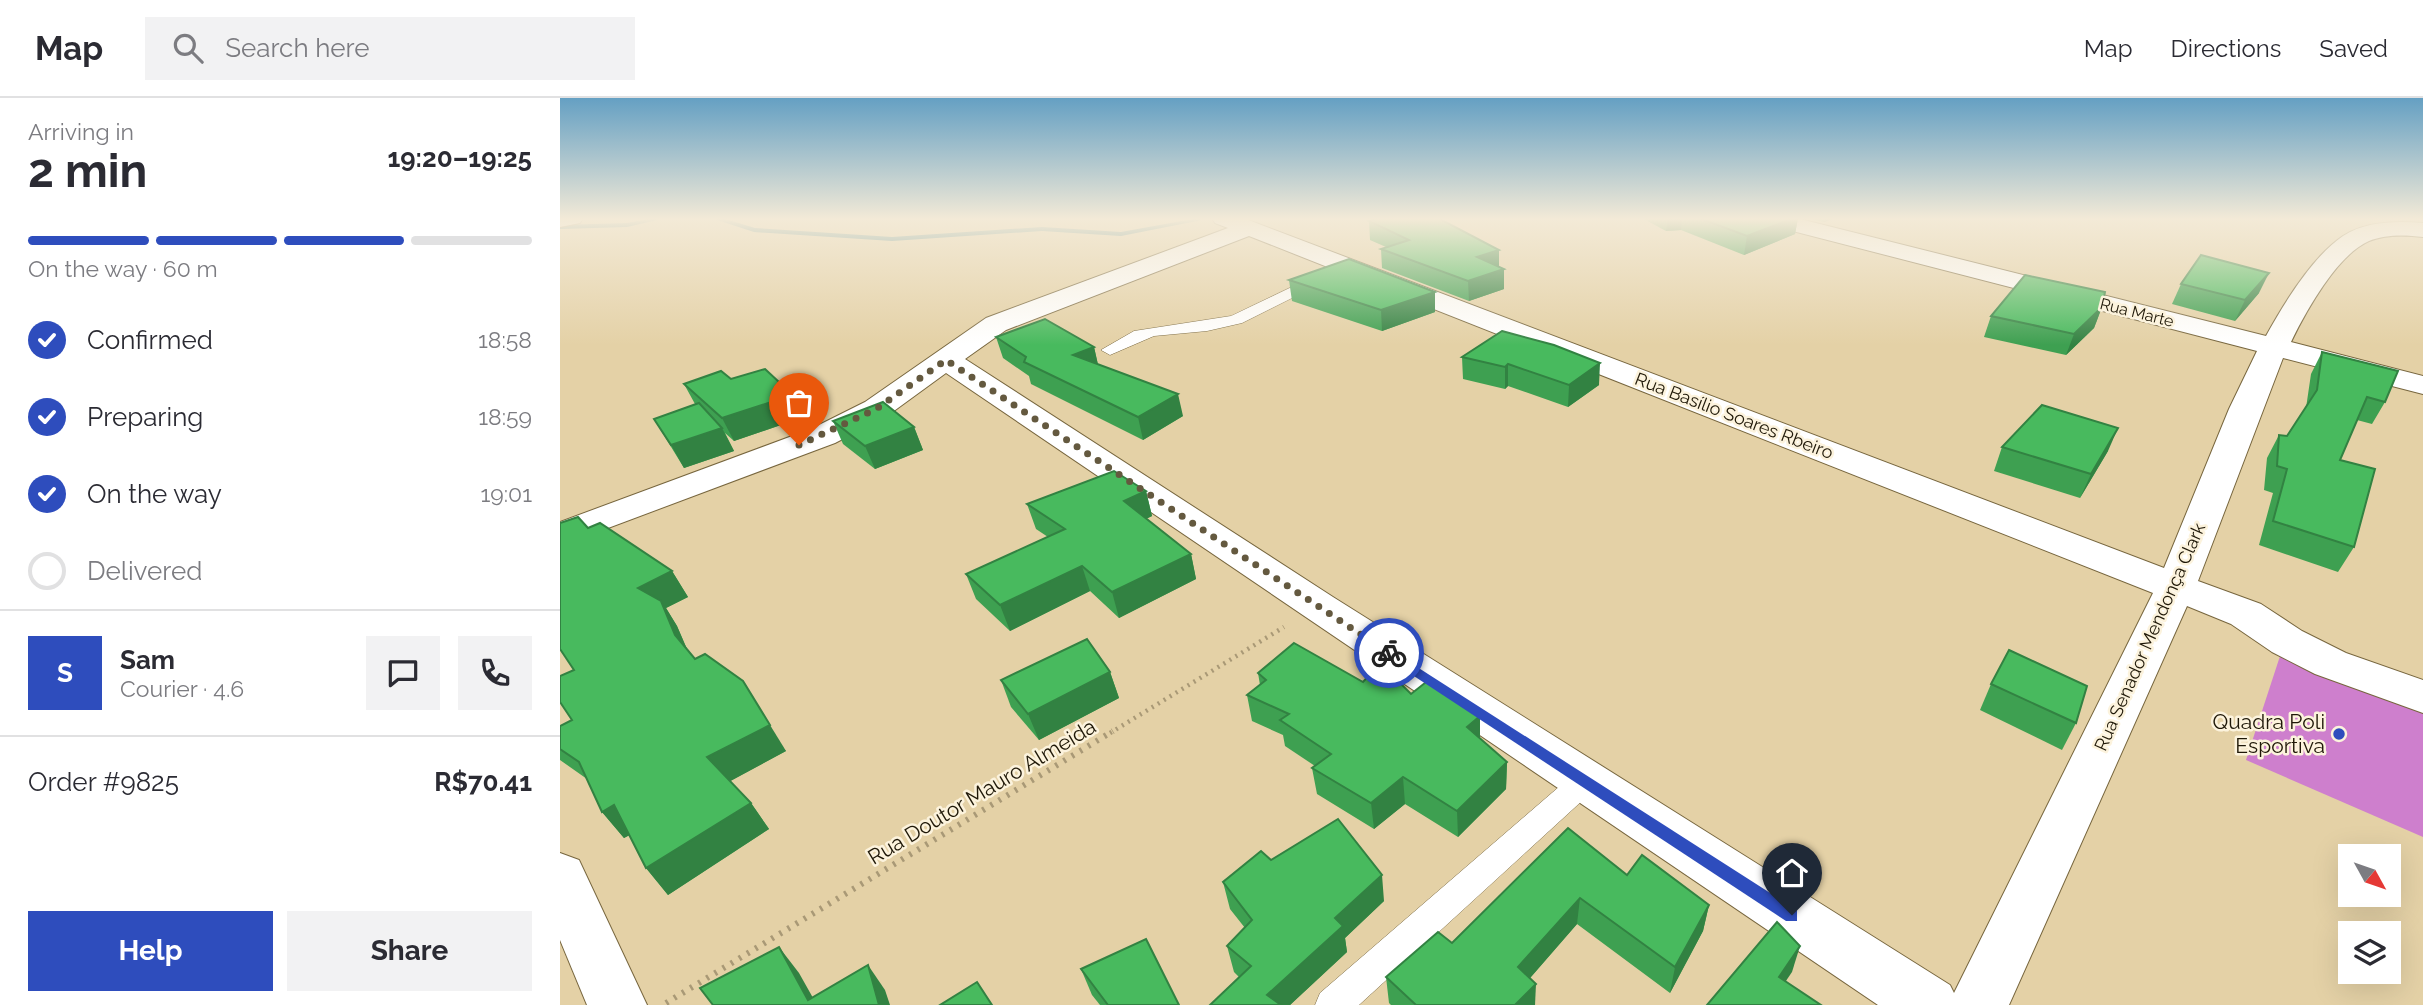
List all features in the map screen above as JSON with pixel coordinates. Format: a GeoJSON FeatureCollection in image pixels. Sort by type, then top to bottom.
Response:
{"type":"FeatureCollection","features":[{"type":"Feature","properties":{"kind":"street"},"geometry":{"type":"LineString","coordinates":[[560,535],[823,436],[876,409],[996,324],[1147,260]]}},
{"type":"Feature","properties":{"kind":"street","name":"Rua Basílio Soares Rbeiro"},"geometry":{"type":"LineString","coordinates":[[1332,260],[2246,614],[2274,636],[2301,651],[2423,697]]}},
{"type":"Feature","properties":{"kind":"street","name":"Rua Marte"},"geometry":{"type":"LineString","coordinates":[[1935,260],[2423,385]]}},
{"type":"Feature","properties":{"kind":"street","name":"Rua Senador Mendonça Clark"},"geometry":{"type":"LineString","coordinates":[[1979,1005],[2176,587],[2272,347],[2332,260]]}},
{"type":"Feature","properties":{"kind":"street"},"geometry":{"type":"LineString","coordinates":[[946,360],[1318,607],[1929,1005]]}},
{"type":"Feature","properties":{"kind":"street"},"geometry":{"type":"LineString","coordinates":[[560,876],[617,1005]]}},
{"type":"Feature","properties":{"kind":"lane"},"geometry":{"type":"LineString","coordinates":[[1110,350],[1145,332],[1198,329],[1228,322],[1347,266]]}},
{"type":"Feature","properties":{"kind":"lane"},"geometry":{"type":"LineString","coordinates":[[1333,1005],[1585,781]]}},
{"type":"Feature","properties":{"kind":"path","name":"Rua Doutor Mauro Almeida"},"geometry":{"type":"LineString","coordinates":[[663,1005],[1318,607]]}},
{"type":"Feature","properties":{"kind":"shaded area","name":"Quadra Poli Esportiva"},"geometry":{"type":"Polygon","coordinates":[[[2281,653],[2423,708],[2423,837],[2246,760],[2281,653]]]}},
{"type":"Feature","properties":{"kind":"building"},"geometry":{"type":"Polygon","coordinates":[[[1345,260],[1352,260],[1435,292],[1381,310],[1289,280],[1345,260]]]}},
{"type":"Feature","properties":{"kind":"building"},"geometry":{"type":"Polygon","coordinates":[[[1412,260],[1484,260],[1504,269],[1468,281],[1412,260]]]}},
{"type":"Feature","properties":{"kind":"building"},"geometry":{"type":"Polygon","coordinates":[[[2197,260],[2221,260],[2269,273],[2245,300],[2181,284],[2197,260]]]}},
{"type":"Feature","properties":{"kind":"building"},"geometry":{"type":"Polygon","coordinates":[[[2025,275],[2105,292],[2102,307],[2074,334],[1991,316],[2025,275]]]}},
{"type":"Feature","properties":{"kind":"building"},"geometry":{"type":"Polygon","coordinates":[[[1045,319],[1094,347],[1073,355],[1178,394],[1138,417],[1024,362],[1026,357],[996,337],[1045,319]]]}},
{"type":"Feature","properties":{"kind":"building"},"geometry":{"type":"Polygon","coordinates":[[[1502,331],[1554,345],[1600,363],[1569,385],[1508,364],[1505,367],[1462,357],[1502,331]]]}},
{"type":"Feature","properties":{"kind":"building"},"geometry":{"type":"Polygon","coordinates":[[[2322,352],[2398,371],[2385,402],[2367,397],[2340,460],[2375,469],[2354,547],[2273,521],[2287,469],[2277,466],[2279,435],[2287,436],[2317,390],[2322,352]]]}},
{"type":"Feature","properties":{"kind":"building"},"geometry":{"type":"Polygon","coordinates":[[[765,369],[793,395],[722,418],[684,384],[721,371],[731,379],[765,369]]]}},
{"type":"Feature","properties":{"kind":"building"},"geometry":{"type":"Polygon","coordinates":[[[883,402],[914,427],[865,446],[833,421],[883,402]]]}},
{"type":"Feature","properties":{"kind":"building"},"geometry":{"type":"Polygon","coordinates":[[[699,403],[722,428],[671,445],[654,419],[699,403]]]}},
{"type":"Feature","properties":{"kind":"building"},"geometry":{"type":"Polygon","coordinates":[[[2042,405],[2118,428],[2091,474],[2002,447],[2042,405]]]}},
{"type":"Feature","properties":{"kind":"building"},"geometry":{"type":"Polygon","coordinates":[[[1114,471],[1146,491],[1124,501],[1191,554],[1112,592],[1082,566],[1000,605],[966,574],[1065,529],[1027,504],[1114,471]]]}},
{"type":"Feature","properties":{"kind":"building"},"geometry":{"type":"Polygon","coordinates":[[[578,517],[588,528],[600,523],[672,571],[638,588],[661,601],[675,635],[695,659],[705,654],[743,681],[770,725],[707,757],[751,803],[646,868],[614,805],[602,812],[579,762],[560,749],[560,726],[572,720],[560,702],[560,676],[574,670],[560,649],[560,523],[578,517]]]}},
{"type":"Feature","properties":{"kind":"building"},"geometry":{"type":"Polygon","coordinates":[[[1087,639],[1110,672],[1028,714],[1001,680],[1087,639]]]}},
{"type":"Feature","properties":{"kind":"building"},"geometry":{"type":"Polygon","coordinates":[[[1294,643],[1363,682],[1380,663],[1411,694],[1430,679],[1480,716],[1467,727],[1507,762],[1457,811],[1403,777],[1371,803],[1312,768],[1331,754],[1280,720],[1289,714],[1247,695],[1266,680],[1258,673],[1294,643]]]}},
{"type":"Feature","properties":{"kind":"building"},"geometry":{"type":"Polygon","coordinates":[[[2009,650],[2087,686],[2076,723],[1991,684],[2009,650]]]}},
{"type":"Feature","properties":{"kind":"building"},"geometry":{"type":"Polygon","coordinates":[[[1338,819],[1382,875],[1335,918],[1343,926],[1267,995],[1281,1005],[1210,1005],[1251,966],[1227,946],[1252,920],[1223,882],[1261,851],[1271,860],[1338,819]]]}},
{"type":"Feature","properties":{"kind":"building"},"geometry":{"type":"Polygon","coordinates":[[[1568,828],[1627,875],[1642,855],[1709,905],[1675,967],[1580,898],[1518,967],[1536,984],[1515,1005],[1416,1005],[1386,977],[1438,932],[1452,943],[1568,828]]]}},
{"type":"Feature","properties":{"kind":"building"},"geometry":{"type":"Polygon","coordinates":[[[1777,922],[1800,946],[1779,977],[1821,1005],[1707,1005],[1777,922]]]}},
{"type":"Feature","properties":{"kind":"building"},"geometry":{"type":"Polygon","coordinates":[[[1146,939],[1179,1005],[1108,1005],[1081,969],[1146,939]]]}},
{"type":"Feature","properties":{"kind":"building"},"geometry":{"type":"Polygon","coordinates":[[[779,947],[808,1000],[868,965],[879,1005],[713,1005],[700,988],[779,947]]]}},
{"type":"Feature","properties":{"kind":"building"},"geometry":{"type":"Polygon","coordinates":[[[977,982],[992,1005],[940,1005],[977,982]]]}},
{"type":"Feature","properties":{"kind":"way so far"},"geometry":{"type":"LineString","coordinates":[[799,445],[876,409],[946,360],[1389,653]]}},
{"type":"Feature","properties":{"kind":"place","name":"Quadra Poli Esportiva"},"geometry":{"type":"Point","coordinates":[2339,734]}},
{"type":"Feature","properties":{"kind":"route"},"geometry":{"type":"LineString","coordinates":[[1389,653],[1792,915]]}}]}
